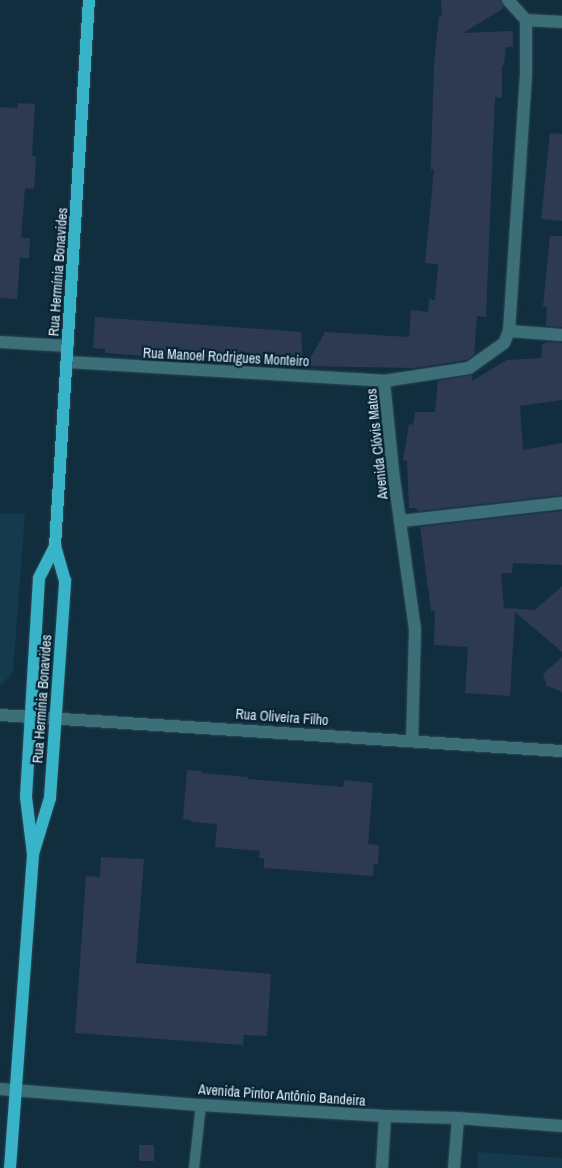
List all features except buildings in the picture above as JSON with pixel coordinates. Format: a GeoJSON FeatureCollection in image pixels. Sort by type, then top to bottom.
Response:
{"type":"FeatureCollection","features":[{"type":"Feature","properties":{"kind":"main road","name":"Rua Hermínia Bonavides"},"geometry":{"type":"LineString","coordinates":[[33,854],[50,798],[65,581],[55,546],[89,0]]}},
{"type":"Feature","properties":{"kind":"main road","name":"Rua Hermínia Bonavides"},"geometry":{"type":"LineString","coordinates":[[10,1168],[33,854],[26,797],[39,578],[55,546]]}},
{"type":"Feature","properties":{"kind":"street"},"geometry":{"type":"LineString","coordinates":[[508,0],[526,20],[526,75],[509,330],[562,335]]}},
{"type":"Feature","properties":{"kind":"street"},"geometry":{"type":"LineString","coordinates":[[526,20],[562,22]]}},
{"type":"Feature","properties":{"kind":"street","name":"Avenida Clóvis Matos"},"geometry":{"type":"LineString","coordinates":[[412,740],[415,629],[393,471],[384,381],[469,368],[504,343],[509,330]]}},
{"type":"Feature","properties":{"kind":"street"},"geometry":{"type":"LineString","coordinates":[[0,342],[68,346]]}},
{"type":"Feature","properties":{"kind":"street","name":"Rua Manoel Rodrigues Monteiro"},"geometry":{"type":"LineString","coordinates":[[67,362],[384,381]]}},
{"type":"Feature","properties":{"kind":"street"},"geometry":{"type":"LineString","coordinates":[[401,522],[562,503]]}},
{"type":"Feature","properties":{"kind":"street","name":"Rua Oliveira Filho"},"geometry":{"type":"LineString","coordinates":[[0,715],[562,751]]}},
{"type":"Feature","properties":{"kind":"street","name":"Avenida Pintor Antônio Bandeira"},"geometry":{"type":"LineString","coordinates":[[0,1089],[201,1105],[385,1116],[458,1118],[562,1126]]}},
{"type":"Feature","properties":{"kind":"street"},"geometry":{"type":"LineString","coordinates":[[382,1168],[385,1116]]}},
{"type":"Feature","properties":{"kind":"street"},"geometry":{"type":"LineString","coordinates":[[454,1168],[458,1118]]}},
{"type":"Feature","properties":{"kind":"lane"},"geometry":{"type":"LineString","coordinates":[[194,1168],[201,1105]]}},
{"type":"Feature","properties":{"kind":"shaded area"},"geometry":{"type":"Polygon","coordinates":[[[0,513],[25,514],[13,672],[2,684],[0,684],[0,513]]]}},
{"type":"Feature","properties":{"kind":"shaded area"},"geometry":{"type":"Polygon","coordinates":[[[478,1152],[562,1158],[562,1168],[477,1168],[478,1152]]]}}]}
